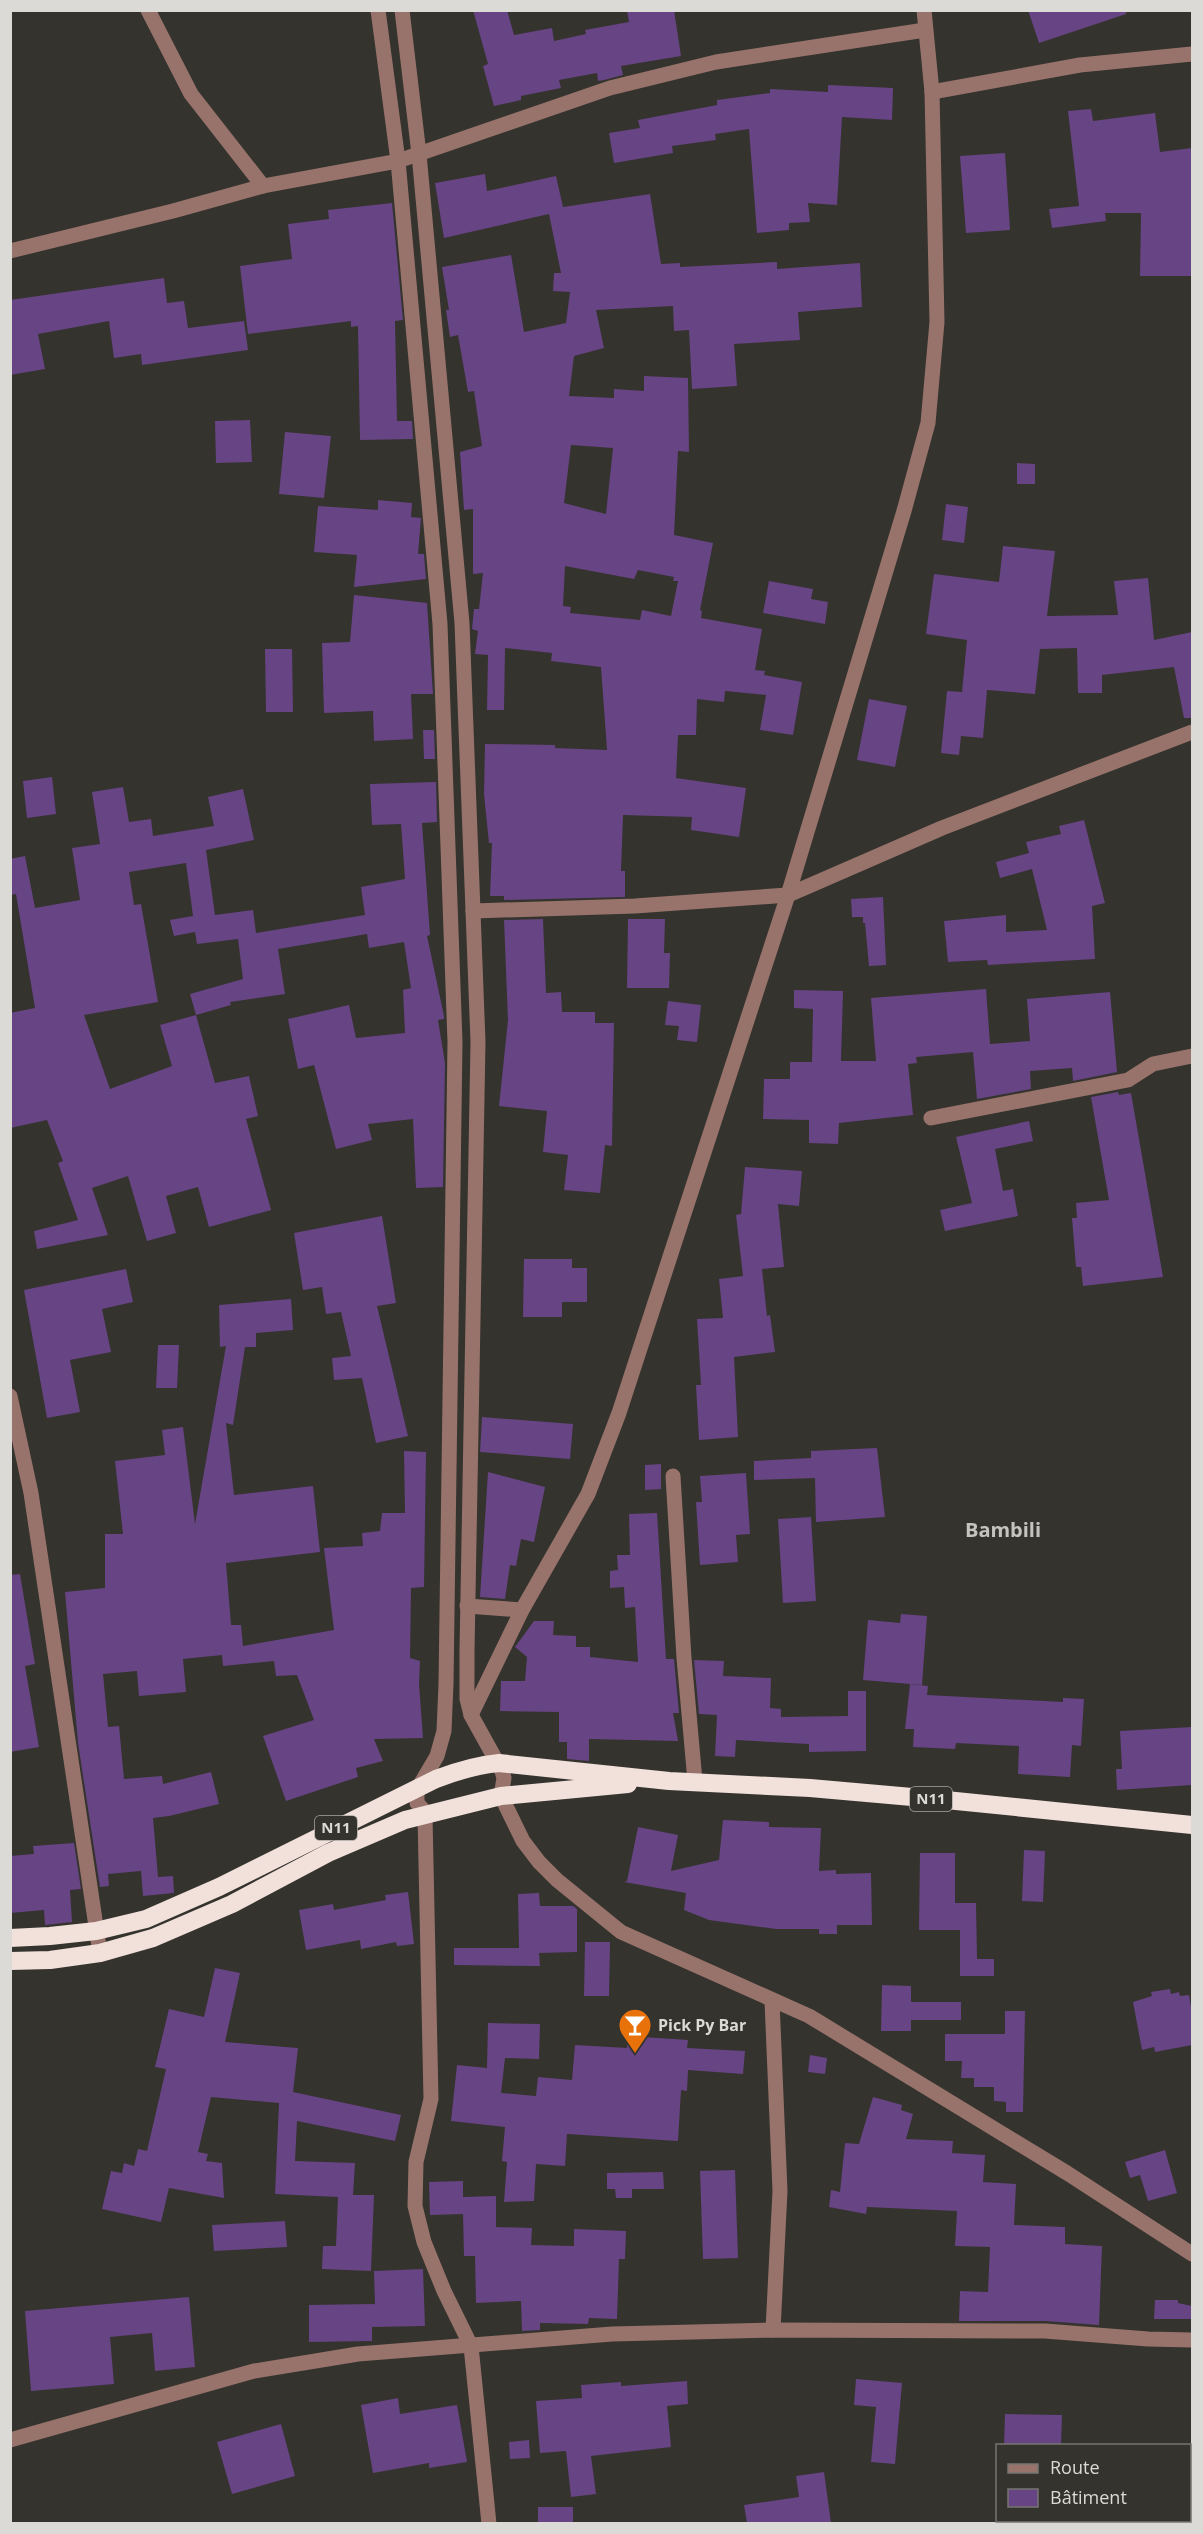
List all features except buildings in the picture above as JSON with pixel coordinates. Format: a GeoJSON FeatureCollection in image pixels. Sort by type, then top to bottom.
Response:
{"type":"FeatureCollection","features":[{"type":"Feature","properties":{"kind":"highway","name":"N11"},"geometry":{"type":"LineString","coordinates":[[10,1938],[96,1931],[146,1919],[219,1887],[459,1770],[499,1763],[669,1780],[833,1790],[1068,1811],[1192,1825]]}},
{"type":"Feature","properties":{"kind":"highway","name":"N11"},"geometry":{"type":"LineString","coordinates":[[10,1961],[50,1960],[100,1953],[153,1938],[232,1904],[328,1853],[405,1820],[501,1796],[669,1780]]}},
{"type":"Feature","properties":{"kind":"street"},"geometry":{"type":"LineString","coordinates":[[148,10],[191,94],[263,186]]}},
{"type":"Feature","properties":{"kind":"street"},"geometry":{"type":"LineString","coordinates":[[378,10],[398,161],[440,624],[455,1042],[444,1731],[437,1756],[417,1790],[417,1803],[426,1816],[431,2099],[416,2162],[415,2206],[424,2242],[444,2291],[471,2346],[489,2523]]}},
{"type":"Feature","properties":{"kind":"street"},"geometry":{"type":"LineString","coordinates":[[402,10],[418,154],[462,623],[478,1042],[466,1681],[471,1715],[499,1763],[504,1778],[501,1796],[523,1841],[538,1862],[557,1880],[621,1932],[809,2016],[1066,2173],[1192,2254]]}},
{"type":"Feature","properties":{"kind":"street"},"geometry":{"type":"LineString","coordinates":[[471,1715],[522,1610],[588,1494],[619,1413],[788,895],[904,511],[928,423],[937,322],[932,92],[924,10]]}},
{"type":"Feature","properties":{"kind":"street"},"geometry":{"type":"LineString","coordinates":[[10,251],[173,211],[263,186],[398,161],[621,86],[716,62],[925,30]]}},
{"type":"Feature","properties":{"kind":"street"},"geometry":{"type":"LineString","coordinates":[[932,92],[1080,65],[1192,54]]}},
{"type":"Feature","properties":{"kind":"street"},"geometry":{"type":"LineString","coordinates":[[473,911],[635,906],[788,895],[942,828],[1192,732]]}},
{"type":"Feature","properties":{"kind":"street"},"geometry":{"type":"LineString","coordinates":[[931,1118],[1128,1080],[1153,1064],[1192,1056]]}},
{"type":"Feature","properties":{"kind":"street"},"geometry":{"type":"LineString","coordinates":[[10,1396],[32,1493],[100,1953]]}},
{"type":"Feature","properties":{"kind":"street"},"geometry":{"type":"LineString","coordinates":[[673,1476],[683,1647],[695,1781]]}},
{"type":"Feature","properties":{"kind":"street"},"geometry":{"type":"LineString","coordinates":[[467,1606],[522,1610]]}},
{"type":"Feature","properties":{"kind":"street"},"geometry":{"type":"LineString","coordinates":[[772,2001],[780,2191],[773,2330]]}},
{"type":"Feature","properties":{"kind":"street"},"geometry":{"type":"LineString","coordinates":[[10,2440],[254,2371],[358,2354],[612,2334],[773,2330],[1045,2331],[1192,2340]]}},
{"type":"Feature","properties":{"kind":"place","name":"Pick Py Bar"},"geometry":{"type":"Point","coordinates":[635,2054]}},
{"type":"Feature","properties":{"kind":"district","name":"Bambili"},"geometry":{"type":"Point","coordinates":[1003,1530]}}]}
